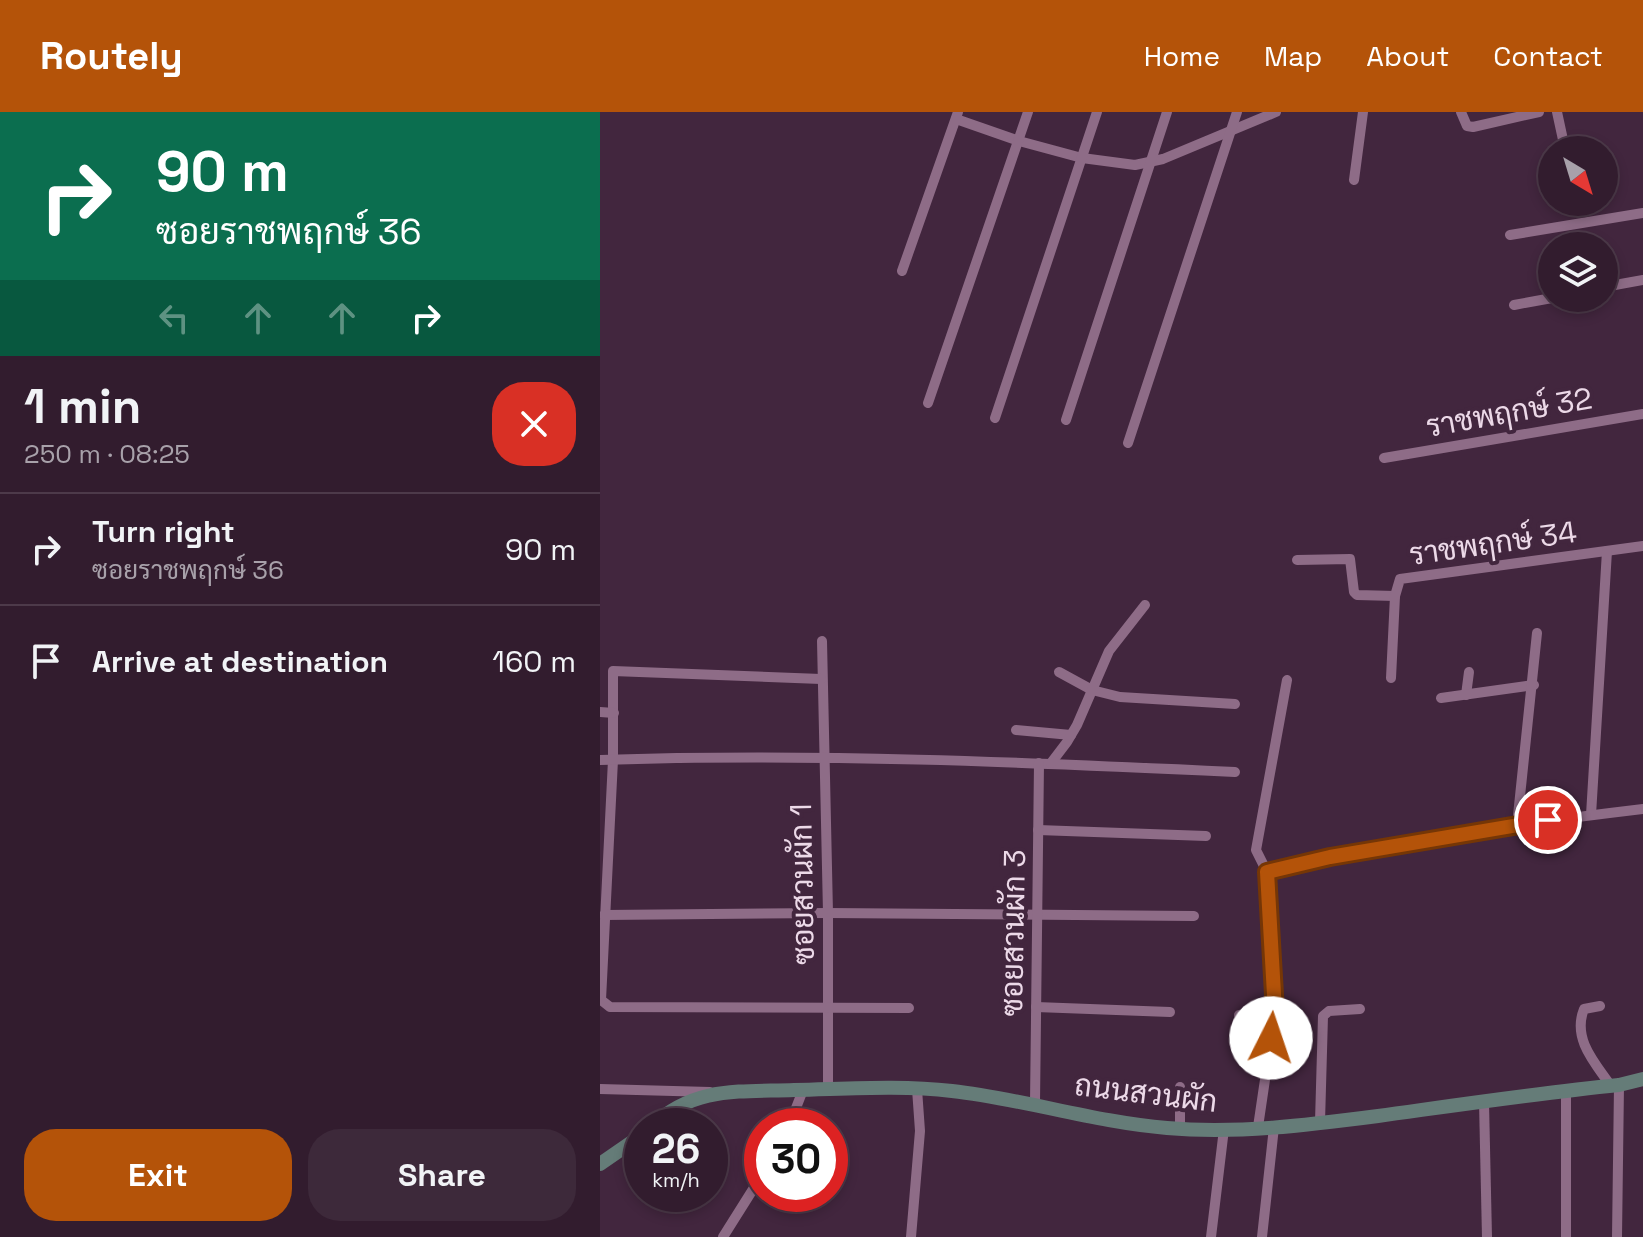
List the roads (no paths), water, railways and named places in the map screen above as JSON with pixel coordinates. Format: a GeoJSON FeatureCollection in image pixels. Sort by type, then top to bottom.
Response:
{"type":"FeatureCollection","features":[{"type":"Feature","properties":{"kind":"street"},"geometry":{"type":"LineString","coordinates":[[928,403],[1028,112]]}},
{"type":"Feature","properties":{"kind":"street"},"geometry":{"type":"LineString","coordinates":[[995,418],[1097,112]]}},
{"type":"Feature","properties":{"kind":"street"},"geometry":{"type":"LineString","coordinates":[[1066,420],[1167,112]]}},
{"type":"Feature","properties":{"kind":"street"},"geometry":{"type":"LineString","coordinates":[[1128,443],[1237,112]]}},
{"type":"Feature","properties":{"kind":"street"},"geometry":{"type":"LineString","coordinates":[[902,271],[957,116],[1019,141],[1082,158],[1135,165],[1151,163],[1276,112]]}},
{"type":"Feature","properties":{"kind":"street"},"geometry":{"type":"LineString","coordinates":[[1354,180],[1363,112]]}},
{"type":"Feature","properties":{"kind":"street"},"geometry":{"type":"LineString","coordinates":[[1461,112],[1467,126],[1473,127],[1539,112]]}},
{"type":"Feature","properties":{"kind":"street"},"geometry":{"type":"LineString","coordinates":[[1557,112],[1562,136]]}},
{"type":"Feature","properties":{"kind":"street"},"geometry":{"type":"LineString","coordinates":[[1510,235],[1643,213]]}},
{"type":"Feature","properties":{"kind":"street"},"geometry":{"type":"LineString","coordinates":[[1618,284],[1643,280]]}},
{"type":"Feature","properties":{"kind":"street"},"geometry":{"type":"LineString","coordinates":[[1514,305],[1538,301]]}},
{"type":"Feature","properties":{"kind":"street","name":"ราชพฤกษ์ 32"},"geometry":{"type":"LineString","coordinates":[[1384,458],[1643,414]]}},
{"type":"Feature","properties":{"kind":"street","name":"ราชพฤกษ์ 34"},"geometry":{"type":"LineString","coordinates":[[1391,678],[1395,596],[1398,583],[1404,577],[1643,546]]}},
{"type":"Feature","properties":{"kind":"street"},"geometry":{"type":"LineString","coordinates":[[1591,815],[1607,551]]}},
{"type":"Feature","properties":{"kind":"street"},"geometry":{"type":"LineString","coordinates":[[1297,560],[1350,559],[1357,595],[1395,596]]}},
{"type":"Feature","properties":{"kind":"street"},"geometry":{"type":"LineString","coordinates":[[1045,763],[1071,735],[1109,651],[1145,605]]}},
{"type":"Feature","properties":{"kind":"street"},"geometry":{"type":"LineString","coordinates":[[1517,825],[1534,685],[1537,633]]}},
{"type":"Feature","properties":{"kind":"street","name":"ซอยสวนผัก 1"},"geometry":{"type":"LineString","coordinates":[[822,641],[828,1088]]}},
{"type":"Feature","properties":{"kind":"street"},"geometry":{"type":"LineString","coordinates":[[821,679],[613,671],[613,760],[601,1000],[605,1005],[909,1008]]}},
{"type":"Feature","properties":{"kind":"street"},"geometry":{"type":"LineString","coordinates":[[1059,672],[1092,690],[1120,697],[1235,704]]}},
{"type":"Feature","properties":{"kind":"street"},"geometry":{"type":"LineString","coordinates":[[1466,695],[1469,672]]}},
{"type":"Feature","properties":{"kind":"street"},"geometry":{"type":"LineString","coordinates":[[1258,1127],[1275,1012],[1267,872],[1256,850],[1287,680]]}},
{"type":"Feature","properties":{"kind":"street"},"geometry":{"type":"LineString","coordinates":[[1441,698],[1534,685]]}},
{"type":"Feature","properties":{"kind":"street"},"geometry":{"type":"LineString","coordinates":[[600,712],[614,713]]}},
{"type":"Feature","properties":{"kind":"street"},"geometry":{"type":"LineString","coordinates":[[1016,730],[1071,735]]}},
{"type":"Feature","properties":{"kind":"street"},"geometry":{"type":"LineString","coordinates":[[600,760],[824,759],[1045,763],[1235,772]]}},
{"type":"Feature","properties":{"kind":"street","name":"ซอยสวนผัก 3"},"geometry":{"type":"LineString","coordinates":[[1035,1103],[1038,830],[1045,763]]}},
{"type":"Feature","properties":{"kind":"street"},"geometry":{"type":"LineString","coordinates":[[1267,872],[1330,857],[1517,825],[1643,809]]}},
{"type":"Feature","properties":{"kind":"street"},"geometry":{"type":"LineString","coordinates":[[1038,830],[1206,836]]}},
{"type":"Feature","properties":{"kind":"street"},"geometry":{"type":"LineString","coordinates":[[604,915],[1036,913],[1194,916]]}},
{"type":"Feature","properties":{"kind":"street"},"geometry":{"type":"LineString","coordinates":[[1600,1006],[1584,1009],[1581,1034],[1588,1052],[1615,1086],[1617,1237]]}},
{"type":"Feature","properties":{"kind":"street"},"geometry":{"type":"LineString","coordinates":[[1036,1007],[1170,1012]]}},
{"type":"Feature","properties":{"kind":"street"},"geometry":{"type":"LineString","coordinates":[[1320,1122],[1323,1016],[1329,1011],[1360,1009]]}},
{"type":"Feature","properties":{"kind":"street"},"geometry":{"type":"LineString","coordinates":[[1239,1015],[1275,1012]]}},
{"type":"Feature","properties":{"kind":"street","name":"ถนนสวนผัก"},"geometry":{"type":"LineString","coordinates":[[676,1108],[684,1102],[718,1093],[828,1088],[917,1089],[1035,1103],[1123,1123],[1180,1129],[1224,1129],[1320,1122],[1615,1086],[1643,1079]]}},
{"type":"Feature","properties":{"kind":"street"},"geometry":{"type":"LineString","coordinates":[[1180,1087],[1180,1129]]}},
{"type":"Feature","properties":{"kind":"street"},"geometry":{"type":"LineString","coordinates":[[600,1089],[718,1093]]}},
{"type":"Feature","properties":{"kind":"street"},"geometry":{"type":"LineString","coordinates":[[911,1237],[920,1131],[917,1089]]}},
{"type":"Feature","properties":{"kind":"street"},"geometry":{"type":"LineString","coordinates":[[796,1108],[803,1090]]}},
{"type":"Feature","properties":{"kind":"street"},"geometry":{"type":"LineString","coordinates":[[1566,1091],[1566,1237]]}},
{"type":"Feature","properties":{"kind":"street"},"geometry":{"type":"LineString","coordinates":[[1484,1102],[1487,1237]]}},
{"type":"Feature","properties":{"kind":"street"},"geometry":{"type":"LineString","coordinates":[[1262,1237],[1274,1127]]}},
{"type":"Feature","properties":{"kind":"street"},"geometry":{"type":"LineString","coordinates":[[1211,1237],[1224,1129]]}},
{"type":"Feature","properties":{"kind":"street"},"geometry":{"type":"LineString","coordinates":[[600,1164],[624,1147]]}},
{"type":"Feature","properties":{"kind":"street"},"geometry":{"type":"LineString","coordinates":[[723,1237],[744,1204]]}}]}
